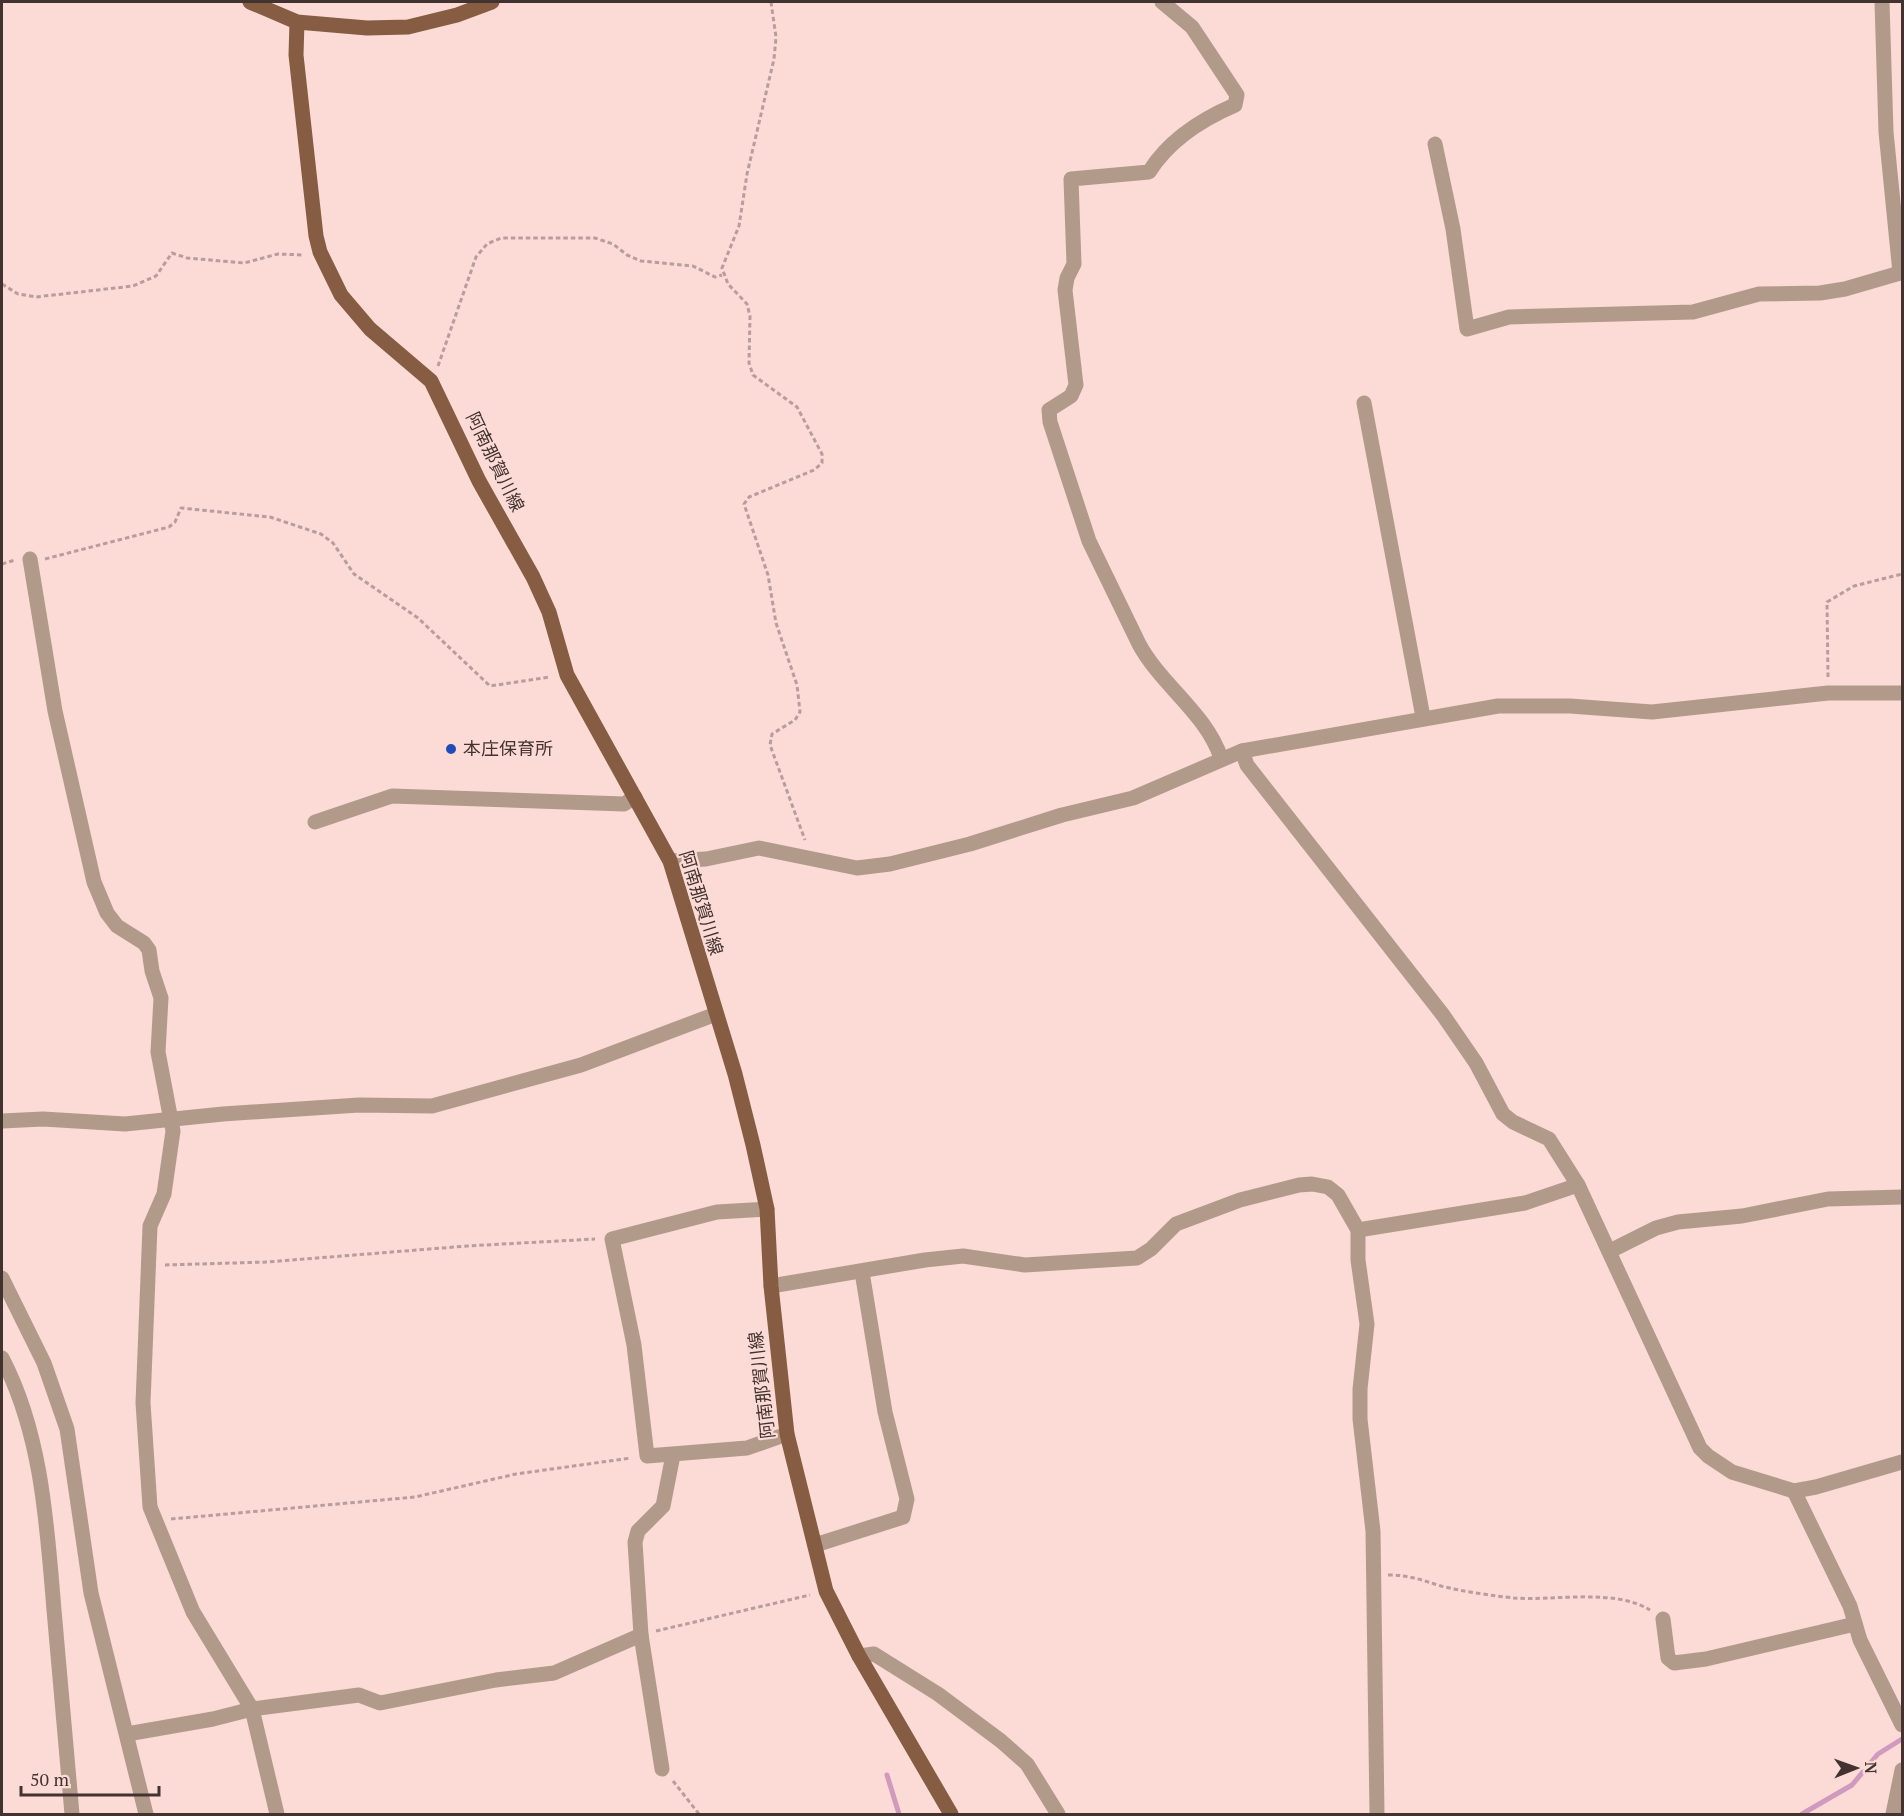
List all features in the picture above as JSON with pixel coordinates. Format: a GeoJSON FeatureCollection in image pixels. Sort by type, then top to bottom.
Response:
{"type":"FeatureCollection","features":[{"type":"Feature","properties":{"kind":"main road"},"geometry":{"type":"LineString","coordinates":[[250,2],[297,22],[367,28],[408,27],[457,15],[492,2]]}},
{"type":"Feature","properties":{"kind":"main road","name":"阿南那賀川線"},"geometry":{"type":"LineString","coordinates":[[297,22],[297,66],[316,236],[320,252],[341,295],[370,329],[431,381],[479,481],[533,577],[549,612],[567,675],[670,861],[735,1074],[766,1209],[771,1286],[787,1434],[826,1591],[859,1656],[951,1815]]}},
{"type":"Feature","properties":{"kind":"street"},"geometry":{"type":"LineString","coordinates":[[1162,2],[1192,27],[1237,95],[1235,105],[1217,112],[1170,144],[1162,151],[1149,172],[1071,179],[1074,264],[1067,278],[1065,290],[1076,385],[1071,396],[1049,410],[1050,422],[1089,542],[1139,644],[1147,660],[1216,742],[1221,758]]}},
{"type":"Feature","properties":{"kind":"street"},"geometry":{"type":"LineString","coordinates":[[1435,144],[1453,229],[1467,329],[1509,317],[1693,312],[1759,294],[1820,293],[1845,289],[1901,273],[1886,132],[1881,2]]}},
{"type":"Feature","properties":{"kind":"street"},"geometry":{"type":"LineString","coordinates":[[1364,403],[1423,717]]}},
{"type":"Feature","properties":{"kind":"street"},"geometry":{"type":"LineString","coordinates":[[30,560],[55,711],[94,882],[107,913],[117,926],[144,943],[149,950],[152,971],[161,998],[158,1052],[173,1131],[164,1194],[150,1226],[144,1414],[150,1508],[193,1612],[252,1709],[277,1815]]}},
{"type":"Feature","properties":{"kind":"street"},"geometry":{"type":"LineString","coordinates":[[670,861],[706,859],[759,848],[857,868],[890,864],[970,844],[1062,815],[1133,798],[1221,758],[1242,751],[1423,717],[1498,706],[1570,706],[1652,712],[1828,693],[1902,693]]}},
{"type":"Feature","properties":{"kind":"street"},"geometry":{"type":"LineString","coordinates":[[1242,751],[1247,765],[1443,1015],[1476,1063],[1503,1114],[1513,1122],[1549,1139],[1578,1185],[1700,1448],[1732,1472],[1794,1491],[1816,1487],[1902,1462]]}},
{"type":"Feature","properties":{"kind":"street"},"geometry":{"type":"LineString","coordinates":[[315,822],[392,796],[624,804],[635,797]]}},
{"type":"Feature","properties":{"kind":"street"},"geometry":{"type":"LineString","coordinates":[[2,1121],[44,1119],[125,1124],[171,1118],[358,1105],[441,1105],[581,1065],[716,1014]]}},
{"type":"Feature","properties":{"kind":"street"},"geometry":{"type":"LineString","coordinates":[[771,1286],[925,1260],[963,1256],[1025,1265],[1137,1258],[1151,1249],[1176,1224],[1240,1200],[1312,1184],[1328,1187],[1338,1195],[1358,1230],[1358,1260],[1367,1324],[1360,1389],[1360,1419],[1373,1531],[1377,1815]]}},
{"type":"Feature","properties":{"kind":"street"},"geometry":{"type":"LineString","coordinates":[[1358,1230],[1525,1203],[1578,1185]]}},
{"type":"Feature","properties":{"kind":"street"},"geometry":{"type":"LineString","coordinates":[[1610,1251],[1656,1228],[1678,1221],[1742,1216],[1828,1199],[1902,1197]]}},
{"type":"Feature","properties":{"kind":"street"},"geometry":{"type":"LineString","coordinates":[[766,1209],[717,1212],[612,1239],[634,1345],[647,1456],[747,1448],[787,1434]]}},
{"type":"Feature","properties":{"kind":"street"},"geometry":{"type":"LineString","coordinates":[[815,1545],[903,1517],[907,1499],[885,1412],[862,1272]]}},
{"type":"Feature","properties":{"kind":"street"},"geometry":{"type":"LineString","coordinates":[[2,1278],[44,1362],[67,1429],[91,1593],[128,1734],[146,1815]]}},
{"type":"Feature","properties":{"kind":"street"},"geometry":{"type":"LineString","coordinates":[[2,1358],[11,1375],[33,1445],[47,1514],[72,1815]]}},
{"type":"Feature","properties":{"kind":"street"},"geometry":{"type":"LineString","coordinates":[[663,1768],[641,1635],[635,1542],[638,1531],[663,1506],[674,1455]]}},
{"type":"Feature","properties":{"kind":"street"},"geometry":{"type":"LineString","coordinates":[[1794,1491],[1850,1606],[1860,1640],[1902,1725]]}},
{"type":"Feature","properties":{"kind":"street"},"geometry":{"type":"LineString","coordinates":[[1663,1619],[1668,1658],[1674,1663],[1706,1659],[1855,1624]]}},
{"type":"Feature","properties":{"kind":"street"},"geometry":{"type":"LineString","coordinates":[[128,1734],[213,1719],[252,1709],[359,1695],[380,1703],[496,1680],[554,1673],[641,1635]]}},
{"type":"Feature","properties":{"kind":"street"},"geometry":{"type":"LineString","coordinates":[[859,1656],[873,1654],[938,1694],[1001,1741],[1027,1764],[1058,1815]]}},
{"type":"Feature","properties":{"kind":"street"},"geometry":{"type":"LineString","coordinates":[[1893,1815],[1902,1770]]}},
{"type":"Feature","properties":{"kind":"path"},"geometry":{"type":"LineString","coordinates":[[771,2],[776,37],[774,59],[747,174],[739,226],[722,268],[722,275],[747,304],[750,316],[749,363],[753,375],[797,407],[822,454],[822,463],[814,470],[749,496],[744,504],[768,575],[776,623],[797,685],[800,712],[795,720],[772,734],[770,745],[808,848],[809,858]]}},
{"type":"Feature","properties":{"kind":"path"},"geometry":{"type":"LineString","coordinates":[[431,381],[445,349],[476,256],[487,244],[501,237],[595,238],[613,244],[627,255],[641,261],[693,266],[715,277],[722,275]]}},
{"type":"Feature","properties":{"kind":"path"},"geometry":{"type":"LineString","coordinates":[[2,284],[18,294],[36,297],[133,286],[156,276],[171,253],[188,258],[244,263],[278,254],[297,256],[320,252]]}},
{"type":"Feature","properties":{"kind":"path"},"geometry":{"type":"LineString","coordinates":[[2,564],[26,558],[46,559],[169,527],[175,522],[181,508],[270,517],[321,534],[333,543],[354,574],[418,618],[490,686],[567,675]]}},
{"type":"Feature","properties":{"kind":"path"},"geometry":{"type":"LineString","coordinates":[[1828,693],[1827,602],[1854,586],[1902,574]]}},
{"type":"Feature","properties":{"kind":"path"},"geometry":{"type":"LineString","coordinates":[[148,1265],[278,1261],[478,1245],[612,1239]]}},
{"type":"Feature","properties":{"kind":"path"},"geometry":{"type":"LineString","coordinates":[[155,1523],[414,1497],[516,1474],[647,1456]]}},
{"type":"Feature","properties":{"kind":"path"},"geometry":{"type":"LineString","coordinates":[[1374,1575],[1410,1575],[1443,1587],[1515,1598],[1580,1596],[1618,1601],[1645,1608],[1663,1619]]}},
{"type":"Feature","properties":{"kind":"path"},"geometry":{"type":"LineString","coordinates":[[641,1635],[733,1615],[826,1591]]}},
{"type":"Feature","properties":{"kind":"path"},"geometry":{"type":"LineString","coordinates":[[663,1768],[699,1815]]}},
{"type":"Feature","properties":{"kind":"waterway"},"geometry":{"type":"LineString","coordinates":[[1802,1814],[1852,1785],[1878,1754],[1902,1739]]}},
{"type":"Feature","properties":{"kind":"waterway"},"geometry":{"type":"LineString","coordinates":[[887,1775],[899,1814]]}},
{"type":"Feature","properties":{"kind":"place","name":"本庄保育所"},"geometry":{"type":"Point","coordinates":[451,749]}}]}
